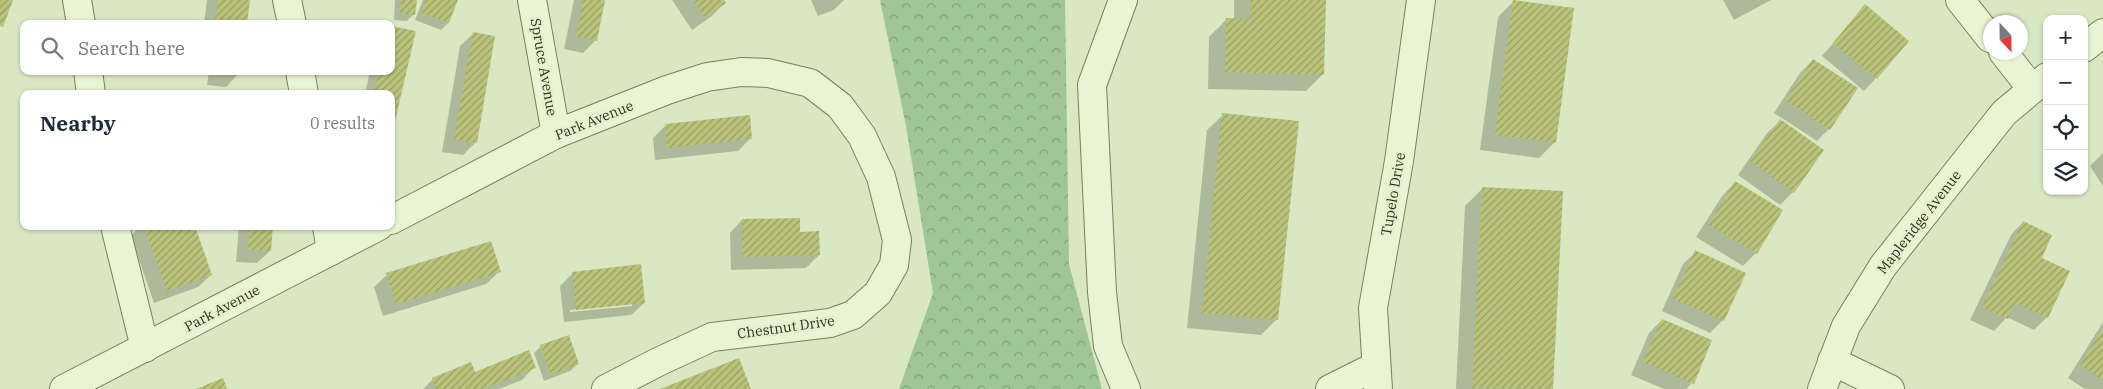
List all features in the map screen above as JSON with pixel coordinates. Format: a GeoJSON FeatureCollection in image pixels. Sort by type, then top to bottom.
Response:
{"type":"FeatureCollection","features":[{"type":"Feature","properties":{"kind":"street"},"geometry":{"type":"LineString","coordinates":[[77,0],[80,20]]}},
{"type":"Feature","properties":{"kind":"street"},"geometry":{"type":"LineString","coordinates":[[287,0],[291,20]]}},
{"type":"Feature","properties":{"kind":"street","name":"Spruce Avenue"},"geometry":{"type":"LineString","coordinates":[[532,0],[556,134]]}},
{"type":"Feature","properties":{"kind":"street"},"geometry":{"type":"LineString","coordinates":[[1123,0],[1092,85],[1102,292],[1108,346],[1126,389]]}},
{"type":"Feature","properties":{"kind":"street","name":"Tupelo Drive"},"geometry":{"type":"LineString","coordinates":[[1377,378],[1373,308],[1399,161],[1421,0]]}},
{"type":"Feature","properties":{"kind":"street"},"geometry":{"type":"LineString","coordinates":[[1960,0],[1983,29]]}},
{"type":"Feature","properties":{"kind":"street"},"geometry":{"type":"LineString","coordinates":[[2088,45],[2103,33]]}},
{"type":"Feature","properties":{"kind":"street"},"geometry":{"type":"LineString","coordinates":[[2012,60],[2039,83]]}},
{"type":"Feature","properties":{"kind":"street","name":"Park Avenue"},"geometry":{"type":"LineString","coordinates":[[395,218],[556,134],[667,90],[707,77],[741,72],[768,73],[810,84]]}},
{"type":"Feature","properties":{"kind":"street"},"geometry":{"type":"LineString","coordinates":[[89,75],[90,90]]}},
{"type":"Feature","properties":{"kind":"street"},"geometry":{"type":"LineString","coordinates":[[301,75],[303,90]]}},
{"type":"Feature","properties":{"kind":"street","name":"Mapleridge Avenue"},"geometry":{"type":"LineString","coordinates":[[1822,389],[1846,326],[1883,266],[2004,113],[2039,83]]}},
{"type":"Feature","properties":{"kind":"street","name":"Chestnut Drive"},"geometry":{"type":"LineString","coordinates":[[606,389],[658,362],[712,338],[830,323],[853,315],[878,293],[894,265],[897,240],[881,177],[862,136],[840,106],[810,84]]}},
{"type":"Feature","properties":{"kind":"street"},"geometry":{"type":"LineString","coordinates":[[116,230],[145,348]]}},
{"type":"Feature","properties":{"kind":"street","name":"Park Avenue"},"geometry":{"type":"LineString","coordinates":[[64,389],[145,348],[329,239],[364,230]]}},
{"type":"Feature","properties":{"kind":"street"},"geometry":{"type":"LineString","coordinates":[[1832,361],[1890,389]]}},
{"type":"Feature","properties":{"kind":"street"},"geometry":{"type":"LineString","coordinates":[[1330,389],[1377,378]]}},
{"type":"Feature","properties":{"kind":"green space"},"geometry":{"type":"Polygon","coordinates":[[[880,0],[1065,0],[1069,264],[1102,389],[899,389],[933,293],[906,126],[880,0]]]}},
{"type":"Feature","properties":{"kind":"building"},"geometry":{"type":"Polygon","coordinates":[[[0,0],[13,0],[3,27],[0,26],[0,0]]]}},
{"type":"Feature","properties":{"kind":"building"},"geometry":{"type":"Polygon","coordinates":[[[218,0],[250,0],[248,20],[215,20],[218,0]]]}},
{"type":"Feature","properties":{"kind":"building"},"geometry":{"type":"Polygon","coordinates":[[[401,0],[417,0],[415,15],[400,13],[401,0]]]}},
{"type":"Feature","properties":{"kind":"building"},"geometry":{"type":"Polygon","coordinates":[[[426,0],[458,0],[449,23],[421,13],[426,0]]]}},
{"type":"Feature","properties":{"kind":"building"},"geometry":{"type":"Polygon","coordinates":[[[583,0],[605,0],[597,41],[576,36],[583,0]]]}},
{"type":"Feature","properties":{"kind":"building"},"geometry":{"type":"Polygon","coordinates":[[[693,0],[724,0],[726,3],[705,18],[693,0]]]}},
{"type":"Feature","properties":{"kind":"building"},"geometry":{"type":"Polygon","coordinates":[[[1251,0],[1326,0],[1324,75],[1225,72],[1226,18],[1250,19],[1251,0]]]}},
{"type":"Feature","properties":{"kind":"building"},"geometry":{"type":"Polygon","coordinates":[[[1513,0],[1574,8],[1556,143],[1495,135],[1513,0]]]}},
{"type":"Feature","properties":{"kind":"building"},"geometry":{"type":"Polygon","coordinates":[[[1865,4],[1909,41],[1877,79],[1833,43],[1865,4]]]}},
{"type":"Feature","properties":{"kind":"building"},"geometry":{"type":"Polygon","coordinates":[[[395,27],[416,31],[395,121],[395,90],[375,90],[378,75],[395,75],[395,27]]]}},
{"type":"Feature","properties":{"kind":"building"},"geometry":{"type":"Polygon","coordinates":[[[473,32],[495,36],[477,143],[454,139],[473,32]]]}},
{"type":"Feature","properties":{"kind":"building"},"geometry":{"type":"Polygon","coordinates":[[[1813,59],[1858,88],[1830,130],[1785,100],[1813,59]]]}},
{"type":"Feature","properties":{"kind":"building"},"geometry":{"type":"Polygon","coordinates":[[[1222,113],[1299,121],[1278,320],[1202,313],[1222,113]]]}},
{"type":"Feature","properties":{"kind":"building"},"geometry":{"type":"Polygon","coordinates":[[[750,115],[752,139],[667,148],[665,124],[750,115]]]}},
{"type":"Feature","properties":{"kind":"building"},"geometry":{"type":"Polygon","coordinates":[[[1780,119],[1824,150],[1794,193],[1750,161],[1780,119]]]}},
{"type":"Feature","properties":{"kind":"building"},"geometry":{"type":"Polygon","coordinates":[[[1735,181],[1783,210],[1757,254],[1708,224],[1735,181]]]}},
{"type":"Feature","properties":{"kind":"building"},"geometry":{"type":"Polygon","coordinates":[[[1482,187],[1563,191],[1553,389],[1472,388],[1482,187]]]}},
{"type":"Feature","properties":{"kind":"building"},"geometry":{"type":"Polygon","coordinates":[[[800,218],[800,232],[819,231],[820,255],[743,257],[742,219],[800,218]]]}},
{"type":"Feature","properties":{"kind":"building"},"geometry":{"type":"Polygon","coordinates":[[[2023,221],[2052,235],[2042,258],[2070,271],[2048,318],[2015,303],[2008,319],[1982,307],[2023,221]]]}},
{"type":"Feature","properties":{"kind":"building"},"geometry":{"type":"Polygon","coordinates":[[[145,230],[196,230],[212,275],[167,291],[145,230]]]}},
{"type":"Feature","properties":{"kind":"building"},"geometry":{"type":"Polygon","coordinates":[[[250,230],[273,230],[271,251],[248,250],[250,230]]]}},
{"type":"Feature","properties":{"kind":"building"},"geometry":{"type":"Polygon","coordinates":[[[491,241],[501,272],[396,304],[386,273],[491,241]]]}},
{"type":"Feature","properties":{"kind":"building"},"geometry":{"type":"Polygon","coordinates":[[[1695,250],[1746,273],[1724,321],[1673,299],[1695,250]]]}},
{"type":"Feature","properties":{"kind":"building"},"geometry":{"type":"Polygon","coordinates":[[[641,264],[645,303],[576,310],[572,272],[641,264]]]}},
{"type":"Feature","properties":{"kind":"building"},"geometry":{"type":"Polygon","coordinates":[[[1662,319],[1712,340],[1694,384],[1643,362],[1662,319]]]}},
{"type":"Feature","properties":{"kind":"building"},"geometry":{"type":"Polygon","coordinates":[[[2103,328],[2103,380],[2080,365],[2103,328]]]}},
{"type":"Feature","properties":{"kind":"building"},"geometry":{"type":"Polygon","coordinates":[[[569,335],[579,364],[551,375],[540,345],[569,335]]]}},
{"type":"Feature","properties":{"kind":"building"},"geometry":{"type":"Polygon","coordinates":[[[529,350],[536,368],[483,389],[436,389],[432,378],[471,362],[475,372],[529,350]]]}},
{"type":"Feature","properties":{"kind":"building"},"geometry":{"type":"Polygon","coordinates":[[[739,358],[751,389],[660,389],[739,358]]]}},
{"type":"Feature","properties":{"kind":"building"},"geometry":{"type":"Polygon","coordinates":[[[223,378],[227,389],[196,389],[223,378]]]}}]}
